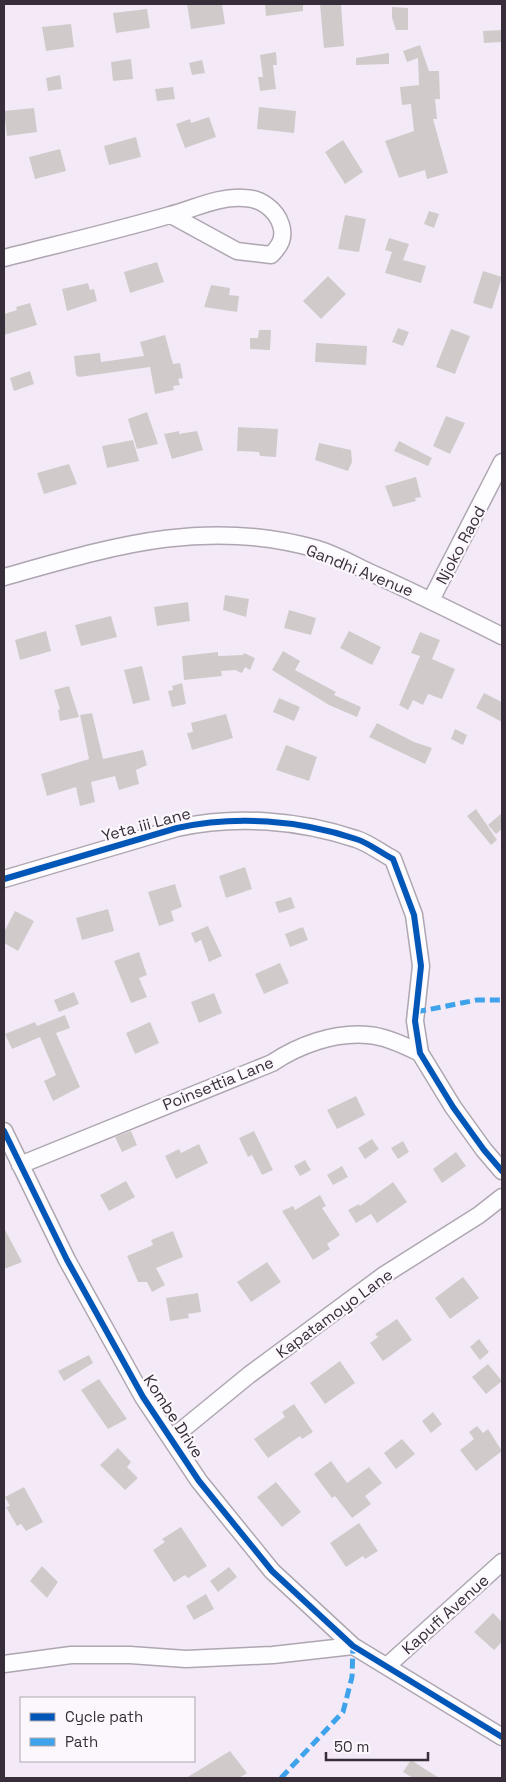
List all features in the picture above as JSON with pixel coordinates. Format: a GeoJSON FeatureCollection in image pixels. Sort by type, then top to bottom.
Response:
{"type":"FeatureCollection","features":[{"type":"Feature","properties":{"kind":"street"},"geometry":{"type":"LineString","coordinates":[[4,258],[229,198],[246,198],[272,208],[281,224],[282,238],[280,246],[271,255],[237,251],[171,215]]}},
{"type":"Feature","properties":{"kind":"street","name":"Njoko Raod"},"geometry":{"type":"LineString","coordinates":[[430,600],[502,462]]}},
{"type":"Feature","properties":{"kind":"street","name":"Gandhi Avenue"},"geometry":{"type":"LineString","coordinates":[[4,577],[126,544],[162,538],[236,534],[318,549],[430,600],[502,636]]}},
{"type":"Feature","properties":{"kind":"street","name":"Yeta iii Lane"},"geometry":{"type":"LineString","coordinates":[[4,879],[200,823],[236,820],[268,822],[303,826],[357,840],[393,859],[414,915],[421,966],[415,1021],[420,1053]]}},
{"type":"Feature","properties":{"kind":"street","name":"Poinsettia Lane"},"geometry":{"type":"LineString","coordinates":[[20,1165],[272,1064],[302,1045],[341,1036],[370,1035],[420,1053]]}},
{"type":"Feature","properties":{"kind":"street"},"geometry":{"type":"LineString","coordinates":[[420,1053],[453,1107],[484,1150],[502,1171]]}},
{"type":"Feature","properties":{"kind":"street","name":"Kombe Drive"},"geometry":{"type":"LineString","coordinates":[[4,1131],[67,1260],[143,1397],[199,1481],[272,1570],[354,1646],[502,1738]]}},
{"type":"Feature","properties":{"kind":"street","name":"Kapatamoyo Lane"},"geometry":{"type":"LineString","coordinates":[[172,1438],[249,1374],[384,1275],[479,1215],[502,1197]]}},
{"type":"Feature","properties":{"kind":"street","name":"Kapufi Avenue"},"geometry":{"type":"LineString","coordinates":[[387,1666],[502,1562]]}},
{"type":"Feature","properties":{"kind":"street"},"geometry":{"type":"LineString","coordinates":[[4,1664],[71,1655],[130,1655],[186,1659],[273,1655],[354,1646]]}},
{"type":"Feature","properties":{"kind":"building"},"geometry":{"type":"Polygon","coordinates":[[[187,4],[222,4],[225,24],[191,29],[187,4]]]}},
{"type":"Feature","properties":{"kind":"building"},"geometry":{"type":"Polygon","coordinates":[[[265,4],[303,4],[303,11],[266,16],[265,4]]]}},
{"type":"Feature","properties":{"kind":"building"},"geometry":{"type":"Polygon","coordinates":[[[320,4],[341,4],[344,46],[324,48],[320,4]]]}},
{"type":"Feature","properties":{"kind":"building"},"geometry":{"type":"Polygon","coordinates":[[[392,7],[408,8],[408,30],[396,30],[392,18],[392,7]]]}},
{"type":"Feature","properties":{"kind":"building"},"geometry":{"type":"Polygon","coordinates":[[[147,9],[150,28],[116,33],[113,13],[147,9]]]}},
{"type":"Feature","properties":{"kind":"building"},"geometry":{"type":"Polygon","coordinates":[[[71,24],[74,47],[46,51],[42,27],[71,24]]]}},
{"type":"Feature","properties":{"kind":"building"},"geometry":{"type":"Polygon","coordinates":[[[502,30],[502,42],[484,43],[483,31],[502,30]]]}},
{"type":"Feature","properties":{"kind":"building"},"geometry":{"type":"Polygon","coordinates":[[[420,45],[429,71],[439,71],[440,99],[435,99],[437,119],[433,119],[448,173],[427,179],[425,170],[399,178],[385,141],[414,131],[411,104],[402,105],[400,87],[419,85],[418,58],[407,62],[403,51],[420,45]]]}},
{"type":"Feature","properties":{"kind":"building"},"geometry":{"type":"Polygon","coordinates":[[[276,52],[277,65],[273,65],[276,89],[260,91],[258,77],[263,77],[260,55],[276,52]]]}},
{"type":"Feature","properties":{"kind":"building"},"geometry":{"type":"Polygon","coordinates":[[[389,53],[389,64],[356,65],[356,58],[389,53]]]}},
{"type":"Feature","properties":{"kind":"building"},"geometry":{"type":"Polygon","coordinates":[[[131,59],[133,79],[113,81],[111,62],[131,59]]]}},
{"type":"Feature","properties":{"kind":"building"},"geometry":{"type":"Polygon","coordinates":[[[202,60],[205,73],[192,75],[189,63],[202,60]]]}},
{"type":"Feature","properties":{"kind":"building"},"geometry":{"type":"Polygon","coordinates":[[[60,75],[62,89],[48,91],[46,78],[60,75]]]}},
{"type":"Feature","properties":{"kind":"building"},"geometry":{"type":"Polygon","coordinates":[[[173,87],[175,99],[157,101],[155,89],[173,87]]]}},
{"type":"Feature","properties":{"kind":"building"},"geometry":{"type":"Polygon","coordinates":[[[259,107],[296,111],[294,133],[257,129],[259,107]]]}},
{"type":"Feature","properties":{"kind":"building"},"geometry":{"type":"Polygon","coordinates":[[[34,108],[37,132],[7,136],[4,111],[34,108]]]}},
{"type":"Feature","properties":{"kind":"building"},"geometry":{"type":"Polygon","coordinates":[[[209,117],[216,137],[185,148],[176,124],[190,119],[191,123],[209,117]]]}},
{"type":"Feature","properties":{"kind":"building"},"geometry":{"type":"Polygon","coordinates":[[[136,137],[141,157],[109,165],[104,146],[136,137]]]}},
{"type":"Feature","properties":{"kind":"building"},"geometry":{"type":"Polygon","coordinates":[[[343,140],[363,172],[345,184],[325,152],[343,140]]]}},
{"type":"Feature","properties":{"kind":"building"},"geometry":{"type":"Polygon","coordinates":[[[60,149],[66,171],[35,179],[29,157],[60,149]]]}},
{"type":"Feature","properties":{"kind":"building"},"geometry":{"type":"Polygon","coordinates":[[[429,211],[439,214],[434,228],[424,224],[429,211]]]}},
{"type":"Feature","properties":{"kind":"building"},"geometry":{"type":"Polygon","coordinates":[[[345,215],[366,219],[359,252],[338,249],[345,215]]]}},
{"type":"Feature","properties":{"kind":"building"},"geometry":{"type":"Polygon","coordinates":[[[389,238],[409,244],[403,260],[426,266],[421,283],[385,273],[392,252],[385,250],[389,238]]]}},
{"type":"Feature","properties":{"kind":"building"},"geometry":{"type":"Polygon","coordinates":[[[157,262],[164,282],[130,293],[124,272],[157,262]]]}},
{"type":"Feature","properties":{"kind":"building"},"geometry":{"type":"Polygon","coordinates":[[[483,271],[502,277],[492,309],[473,303],[483,271]]]}},
{"type":"Feature","properties":{"kind":"building"},"geometry":{"type":"Polygon","coordinates":[[[328,276],[346,294],[321,319],[303,301],[328,276]]]}},
{"type":"Feature","properties":{"kind":"building"},"geometry":{"type":"Polygon","coordinates":[[[88,283],[90,290],[94,289],[97,301],[67,311],[62,289],[88,283]]]}},
{"type":"Feature","properties":{"kind":"building"},"geometry":{"type":"Polygon","coordinates":[[[211,285],[230,288],[229,295],[239,296],[237,312],[204,307],[211,285]]]}},
{"type":"Feature","properties":{"kind":"building"},"geometry":{"type":"Polygon","coordinates":[[[30,303],[37,325],[4,335],[4,314],[17,310],[16,307],[30,303]]]}},
{"type":"Feature","properties":{"kind":"building"},"geometry":{"type":"Polygon","coordinates":[[[398,328],[409,332],[403,346],[392,342],[398,328]]]}},
{"type":"Feature","properties":{"kind":"building"},"geometry":{"type":"Polygon","coordinates":[[[451,329],[470,336],[455,374],[436,367],[451,329]]]}},
{"type":"Feature","properties":{"kind":"building"},"geometry":{"type":"Polygon","coordinates":[[[259,330],[271,330],[270,350],[250,349],[250,338],[258,338],[259,330]]]}},
{"type":"Feature","properties":{"kind":"building"},"geometry":{"type":"Polygon","coordinates":[[[165,335],[173,364],[180,363],[183,378],[178,379],[180,385],[173,386],[174,390],[155,394],[150,367],[79,377],[76,375],[74,356],[100,353],[101,362],[144,356],[140,342],[165,335]]]}},
{"type":"Feature","properties":{"kind":"building"},"geometry":{"type":"Polygon","coordinates":[[[316,343],[367,346],[366,365],[315,362],[316,343]]]}},
{"type":"Feature","properties":{"kind":"building"},"geometry":{"type":"Polygon","coordinates":[[[30,371],[34,384],[14,391],[10,378],[30,371]]]}},
{"type":"Feature","properties":{"kind":"building"},"geometry":{"type":"Polygon","coordinates":[[[147,412],[158,444],[137,449],[128,419],[147,412]]]}},
{"type":"Feature","properties":{"kind":"building"},"geometry":{"type":"Polygon","coordinates":[[[446,416],[465,423],[450,454],[433,446],[446,416]]]}},
{"type":"Feature","properties":{"kind":"building"},"geometry":{"type":"Polygon","coordinates":[[[238,427],[278,429],[276,457],[260,456],[259,452],[237,451],[238,427]]]}},
{"type":"Feature","properties":{"kind":"building"},"geometry":{"type":"Polygon","coordinates":[[[179,431],[179,434],[197,431],[203,450],[172,459],[164,434],[179,431]]]}},
{"type":"Feature","properties":{"kind":"building"},"geometry":{"type":"Polygon","coordinates":[[[133,440],[139,461],[107,468],[102,446],[133,440]]]}},
{"type":"Feature","properties":{"kind":"building"},"geometry":{"type":"Polygon","coordinates":[[[399,441],[432,458],[428,466],[394,451],[399,441]]]}},
{"type":"Feature","properties":{"kind":"building"},"geometry":{"type":"Polygon","coordinates":[[[319,443],[351,450],[352,462],[348,471],[315,460],[319,443]]]}},
{"type":"Feature","properties":{"kind":"building"},"geometry":{"type":"Polygon","coordinates":[[[69,464],[77,484],[44,494],[37,473],[69,464]]]}},
{"type":"Feature","properties":{"kind":"building"},"geometry":{"type":"Polygon","coordinates":[[[416,477],[421,497],[415,498],[416,501],[393,507],[385,486],[416,477]]]}},
{"type":"Feature","properties":{"kind":"building"},"geometry":{"type":"Polygon","coordinates":[[[225,595],[249,599],[246,617],[223,610],[225,595]]]}},
{"type":"Feature","properties":{"kind":"building"},"geometry":{"type":"Polygon","coordinates":[[[188,602],[190,621],[157,626],[154,607],[188,602]]]}},
{"type":"Feature","properties":{"kind":"building"},"geometry":{"type":"Polygon","coordinates":[[[289,610],[316,618],[311,635],[284,628],[289,610]]]}},
{"type":"Feature","properties":{"kind":"building"},"geometry":{"type":"Polygon","coordinates":[[[111,616],[117,637],[81,646],[75,625],[111,616]]]}},
{"type":"Feature","properties":{"kind":"building"},"geometry":{"type":"Polygon","coordinates":[[[46,631],[51,651],[20,660],[15,640],[46,631]]]}},
{"type":"Feature","properties":{"kind":"building"},"geometry":{"type":"Polygon","coordinates":[[[349,631],[381,647],[372,665],[340,648],[349,631]]]}},
{"type":"Feature","properties":{"kind":"building"},"geometry":{"type":"Polygon","coordinates":[[[420,632],[440,640],[432,659],[455,669],[442,699],[428,694],[423,705],[413,700],[408,710],[399,705],[420,656],[411,653],[420,632]]]}},
{"type":"Feature","properties":{"kind":"building"},"geometry":{"type":"Polygon","coordinates":[[[283,651],[300,661],[295,670],[336,692],[334,695],[361,707],[357,717],[329,705],[272,670],[283,651]]]}},
{"type":"Feature","properties":{"kind":"building"},"geometry":{"type":"Polygon","coordinates":[[[218,652],[218,656],[243,655],[244,653],[255,658],[250,670],[245,667],[242,673],[235,670],[221,671],[222,676],[184,680],[182,656],[218,652]]]}},
{"type":"Feature","properties":{"kind":"building"},"geometry":{"type":"Polygon","coordinates":[[[142,666],[150,700],[133,704],[124,670],[142,666]]]}},
{"type":"Feature","properties":{"kind":"building"},"geometry":{"type":"Polygon","coordinates":[[[182,683],[186,704],[172,707],[168,691],[173,690],[172,686],[182,683]]]}},
{"type":"Feature","properties":{"kind":"building"},"geometry":{"type":"Polygon","coordinates":[[[69,686],[79,717],[60,721],[58,710],[60,709],[54,690],[69,686]]]}},
{"type":"Feature","properties":{"kind":"building"},"geometry":{"type":"Polygon","coordinates":[[[484,693],[502,702],[502,722],[476,708],[484,693]]]}},
{"type":"Feature","properties":{"kind":"building"},"geometry":{"type":"Polygon","coordinates":[[[279,698],[300,707],[294,721],[273,712],[279,698]]]}},
{"type":"Feature","properties":{"kind":"building"},"geometry":{"type":"Polygon","coordinates":[[[92,713],[103,759],[143,750],[147,765],[136,770],[139,784],[119,790],[115,776],[91,782],[95,802],[80,806],[76,787],[47,796],[41,774],[89,759],[80,715],[92,713]]]}},
{"type":"Feature","properties":{"kind":"building"},"geometry":{"type":"Polygon","coordinates":[[[226,714],[233,738],[192,750],[187,733],[193,732],[191,723],[226,714]]]}},
{"type":"Feature","properties":{"kind":"building"},"geometry":{"type":"Polygon","coordinates":[[[377,723],[414,742],[432,748],[425,764],[369,737],[377,723]]]}},
{"type":"Feature","properties":{"kind":"building"},"geometry":{"type":"Polygon","coordinates":[[[455,729],[467,735],[463,745],[451,739],[455,729]]]}},
{"type":"Feature","properties":{"kind":"building"},"geometry":{"type":"Polygon","coordinates":[[[286,745],[317,757],[309,781],[276,770],[286,745]]]}},
{"type":"Feature","properties":{"kind":"building"},"geometry":{"type":"Polygon","coordinates":[[[476,809],[497,840],[491,845],[467,816],[476,809]]]}},
{"type":"Feature","properties":{"kind":"building"},"geometry":{"type":"Polygon","coordinates":[[[502,813],[502,829],[496,834],[488,825],[502,813]]]}},
{"type":"Feature","properties":{"kind":"building"},"geometry":{"type":"Polygon","coordinates":[[[245,867],[252,889],[226,898],[219,876],[245,867]]]}},
{"type":"Feature","properties":{"kind":"building"},"geometry":{"type":"Polygon","coordinates":[[[175,884],[182,907],[171,911],[174,921],[159,926],[148,892],[175,884]]]}},
{"type":"Feature","properties":{"kind":"building"},"geometry":{"type":"Polygon","coordinates":[[[291,897],[295,908],[279,913],[275,902],[291,897]]]}},
{"type":"Feature","properties":{"kind":"building"},"geometry":{"type":"Polygon","coordinates":[[[108,909],[114,931],[82,940],[76,918],[108,909]]]}},
{"type":"Feature","properties":{"kind":"building"},"geometry":{"type":"Polygon","coordinates":[[[15,911],[34,921],[18,951],[4,943],[4,932],[15,911]]]}},
{"type":"Feature","properties":{"kind":"building"},"geometry":{"type":"Polygon","coordinates":[[[208,926],[222,956],[209,962],[201,940],[195,943],[191,933],[208,926]]]}},
{"type":"Feature","properties":{"kind":"building"},"geometry":{"type":"Polygon","coordinates":[[[303,927],[308,940],[290,947],[285,934],[303,927]]]}},
{"type":"Feature","properties":{"kind":"building"},"geometry":{"type":"Polygon","coordinates":[[[139,952],[147,975],[139,978],[147,997],[131,1003],[114,961],[139,952]]]}},
{"type":"Feature","properties":{"kind":"building"},"geometry":{"type":"Polygon","coordinates":[[[280,963],[289,983],[264,994],[255,974],[280,963]]]}},
{"type":"Feature","properties":{"kind":"building"},"geometry":{"type":"Polygon","coordinates":[[[74,992],[79,1004],[59,1012],[54,1000],[74,992]]]}},
{"type":"Feature","properties":{"kind":"building"},"geometry":{"type":"Polygon","coordinates":[[[214,993],[222,1013],[199,1023],[191,1002],[214,993]]]}},
{"type":"Feature","properties":{"kind":"building"},"geometry":{"type":"Polygon","coordinates":[[[65,1015],[70,1028],[56,1033],[80,1087],[53,1101],[44,1081],[56,1075],[40,1037],[12,1049],[5,1034],[35,1022],[37,1026],[65,1015]]]}},
{"type":"Feature","properties":{"kind":"building"},"geometry":{"type":"Polygon","coordinates":[[[150,1022],[159,1043],[135,1054],[126,1033],[150,1022]]]}},
{"type":"Feature","properties":{"kind":"building"},"geometry":{"type":"Polygon","coordinates":[[[356,1096],[365,1115],[337,1129],[327,1110],[356,1096]]]}},
{"type":"Feature","properties":{"kind":"building"},"geometry":{"type":"Polygon","coordinates":[[[131,1131],[137,1145],[122,1152],[115,1137],[131,1131]]]}},
{"type":"Feature","properties":{"kind":"building"},"geometry":{"type":"Polygon","coordinates":[[[254,1131],[273,1170],[262,1175],[252,1155],[248,1157],[239,1138],[254,1131]]]}},
{"type":"Feature","properties":{"kind":"building"},"geometry":{"type":"Polygon","coordinates":[[[372,1139],[379,1149],[365,1159],[358,1148],[372,1139]]]}},
{"type":"Feature","properties":{"kind":"building"},"geometry":{"type":"Polygon","coordinates":[[[403,1141],[409,1152],[398,1159],[391,1148],[403,1141]]]}},
{"type":"Feature","properties":{"kind":"building"},"geometry":{"type":"Polygon","coordinates":[[[199,1144],[208,1163],[176,1179],[165,1156],[179,1149],[181,1153],[199,1144]]]}},
{"type":"Feature","properties":{"kind":"building"},"geometry":{"type":"Polygon","coordinates":[[[456,1152],[466,1166],[442,1183],[433,1169],[456,1152]]]}},
{"type":"Feature","properties":{"kind":"building"},"geometry":{"type":"Polygon","coordinates":[[[305,1160],[311,1170],[300,1176],[294,1166],[305,1160]]]}},
{"type":"Feature","properties":{"kind":"building"},"geometry":{"type":"Polygon","coordinates":[[[342,1166],[348,1177],[333,1185],[327,1175],[342,1166]]]}},
{"type":"Feature","properties":{"kind":"building"},"geometry":{"type":"Polygon","coordinates":[[[126,1181],[135,1197],[109,1211],[100,1195],[126,1181]]]}},
{"type":"Feature","properties":{"kind":"building"},"geometry":{"type":"Polygon","coordinates":[[[393,1182],[407,1202],[377,1223],[371,1214],[356,1223],[348,1210],[359,1204],[360,1206],[393,1182]]]}},
{"type":"Feature","properties":{"kind":"building"},"geometry":{"type":"Polygon","coordinates":[[[320,1195],[326,1206],[322,1208],[340,1235],[327,1244],[330,1249],[313,1260],[282,1211],[293,1206],[295,1210],[320,1195]]]}},
{"type":"Feature","properties":{"kind":"building"},"geometry":{"type":"Polygon","coordinates":[[[4,1228],[22,1262],[4,1269],[4,1228]]]}},
{"type":"Feature","properties":{"kind":"building"},"geometry":{"type":"Polygon","coordinates":[[[173,1231],[183,1257],[156,1268],[165,1285],[152,1292],[147,1282],[138,1282],[127,1256],[153,1245],[151,1240],[173,1231]]]}},
{"type":"Feature","properties":{"kind":"building"},"geometry":{"type":"Polygon","coordinates":[[[267,1262],[281,1282],[251,1302],[237,1282],[267,1262]]]}},
{"type":"Feature","properties":{"kind":"building"},"geometry":{"type":"Polygon","coordinates":[[[463,1277],[479,1298],[450,1319],[435,1298],[463,1277]]]}},
{"type":"Feature","properties":{"kind":"building"},"geometry":{"type":"Polygon","coordinates":[[[198,1293],[201,1312],[188,1314],[189,1318],[170,1321],[166,1298],[198,1293]]]}},
{"type":"Feature","properties":{"kind":"building"},"geometry":{"type":"Polygon","coordinates":[[[397,1319],[412,1340],[383,1361],[370,1343],[378,1337],[375,1334],[397,1319]]]}},
{"type":"Feature","properties":{"kind":"building"},"geometry":{"type":"Polygon","coordinates":[[[479,1339],[489,1352],[480,1360],[470,1347],[479,1339]]]}},
{"type":"Feature","properties":{"kind":"building"},"geometry":{"type":"Polygon","coordinates":[[[89,1355],[93,1363],[64,1381],[58,1371],[89,1355]]]}},
{"type":"Feature","properties":{"kind":"building"},"geometry":{"type":"Polygon","coordinates":[[[340,1361],[355,1383],[325,1404],[310,1383],[340,1361]]]}},
{"type":"Feature","properties":{"kind":"building"},"geometry":{"type":"Polygon","coordinates":[[[488,1364],[502,1381],[486,1394],[472,1377],[488,1364]]]}},
{"type":"Feature","properties":{"kind":"building"},"geometry":{"type":"Polygon","coordinates":[[[99,1379],[127,1419],[108,1429],[81,1390],[99,1379]]]}},
{"type":"Feature","properties":{"kind":"building"},"geometry":{"type":"Polygon","coordinates":[[[294,1404],[313,1432],[302,1439],[300,1436],[268,1458],[254,1439],[285,1417],[282,1412],[294,1404]]]}},
{"type":"Feature","properties":{"kind":"building"},"geometry":{"type":"Polygon","coordinates":[[[433,1412],[442,1424],[431,1433],[422,1421],[433,1412]]]}},
{"type":"Feature","properties":{"kind":"building"},"geometry":{"type":"Polygon","coordinates":[[[477,1426],[483,1433],[488,1429],[502,1451],[476,1471],[460,1450],[474,1439],[469,1432],[477,1426]]]}},
{"type":"Feature","properties":{"kind":"building"},"geometry":{"type":"Polygon","coordinates":[[[402,1439],[415,1454],[396,1469],[384,1453],[402,1439]]]}},
{"type":"Feature","properties":{"kind":"building"},"geometry":{"type":"Polygon","coordinates":[[[118,1448],[131,1462],[127,1467],[138,1478],[125,1490],[100,1465],[118,1448]]]}},
{"type":"Feature","properties":{"kind":"building"},"geometry":{"type":"Polygon","coordinates":[[[331,1461],[347,1483],[369,1467],[382,1483],[365,1496],[371,1504],[352,1518],[335,1496],[332,1498],[314,1474],[331,1461]]]}},
{"type":"Feature","properties":{"kind":"building"},"geometry":{"type":"Polygon","coordinates":[[[276,1482],[301,1512],[282,1527],[257,1497],[276,1482]]]}},
{"type":"Feature","properties":{"kind":"building"},"geometry":{"type":"Polygon","coordinates":[[[24,1487],[43,1522],[26,1531],[21,1524],[17,1526],[6,1507],[10,1506],[5,1497],[24,1487]]]}},
{"type":"Feature","properties":{"kind":"building"},"geometry":{"type":"Polygon","coordinates":[[[359,1523],[378,1551],[365,1559],[363,1556],[346,1567],[330,1543],[359,1523]]]}},
{"type":"Feature","properties":{"kind":"building"},"geometry":{"type":"Polygon","coordinates":[[[181,1527],[207,1566],[188,1578],[185,1575],[174,1582],[153,1550],[165,1542],[162,1539],[181,1527]]]}},
{"type":"Feature","properties":{"kind":"building"},"geometry":{"type":"Polygon","coordinates":[[[42,1566],[58,1582],[47,1598],[30,1581],[42,1566]]]}},
{"type":"Feature","properties":{"kind":"building"},"geometry":{"type":"Polygon","coordinates":[[[229,1567],[237,1577],[218,1592],[210,1581],[229,1567]]]}},
{"type":"Feature","properties":{"kind":"building"},"geometry":{"type":"Polygon","coordinates":[[[206,1594],[214,1609],[194,1620],[186,1606],[206,1594]]]}},
{"type":"Feature","properties":{"kind":"building"},"geometry":{"type":"Polygon","coordinates":[[[493,1613],[502,1622],[502,1642],[494,1650],[474,1632],[493,1613]]]}},
{"type":"Feature","properties":{"kind":"building"},"geometry":{"type":"Polygon","coordinates":[[[230,1751],[247,1773],[239,1778],[186,1778],[230,1751]]]}},
{"type":"Feature","properties":{"kind":"building"},"geometry":{"type":"Polygon","coordinates":[[[411,1760],[439,1778],[413,1778],[403,1772],[411,1760]]]}},
{"type":"Feature","properties":{"kind":"marked path"},"geometry":{"type":"LineString","coordinates":[[416,1012],[477,1000],[502,1000]]}},
{"type":"Feature","properties":{"kind":"marked path"},"geometry":{"type":"LineString","coordinates":[[281,1778],[343,1712],[352,1677],[353,1646]]}},
{"type":"Feature","properties":{"kind":"cycle path"},"geometry":{"type":"LineString","coordinates":[[4,879],[177,828],[222,822],[267,821],[312,827],[356,839],[393,859],[414,915],[421,966],[415,1021],[420,1053],[453,1107],[484,1150],[502,1171]]}},
{"type":"Feature","properties":{"kind":"cycle path"},"geometry":{"type":"LineString","coordinates":[[4,1131],[67,1260],[143,1397],[199,1481],[272,1571],[353,1646],[502,1737]]}}]}
